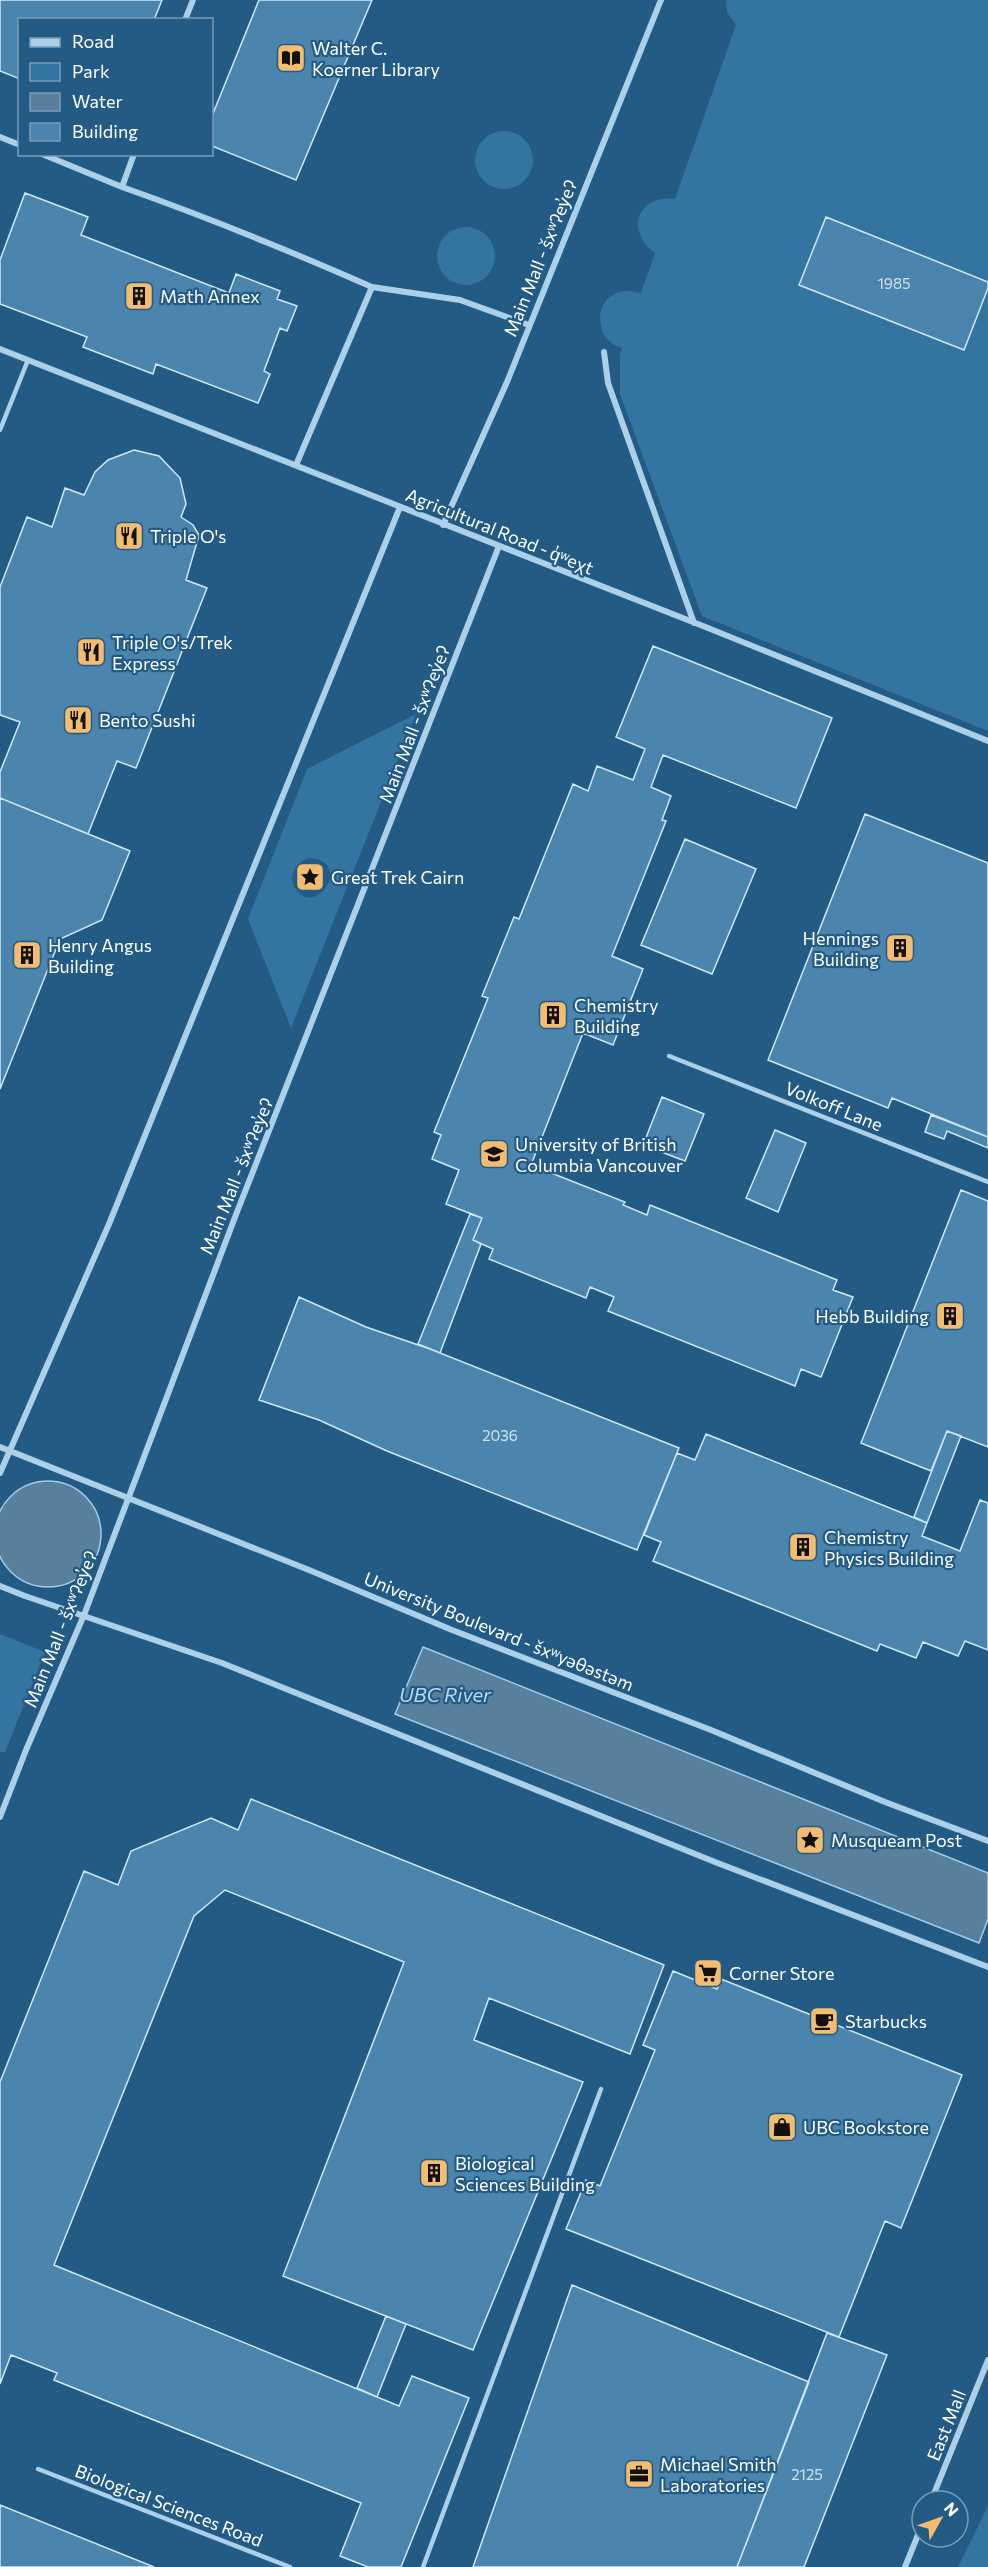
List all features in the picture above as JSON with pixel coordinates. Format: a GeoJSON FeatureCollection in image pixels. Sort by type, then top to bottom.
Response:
{"type":"FeatureCollection","features":[{"type":"Feature","properties":{"kind":"street"},"geometry":{"type":"LineString","coordinates":[[186,18],[193,0]]}},
{"type":"Feature","properties":{"kind":"street","name":"Main Mall - šxʷʔey̓eʔ"},"geometry":{"type":"LineString","coordinates":[[443,525],[507,382],[661,0]]}},
{"type":"Feature","properties":{"kind":"street"},"geometry":{"type":"LineString","coordinates":[[0,137],[18,144]]}},
{"type":"Feature","properties":{"kind":"street"},"geometry":{"type":"LineString","coordinates":[[47,156],[259,239],[372,287],[459,300],[529,325]]}},
{"type":"Feature","properties":{"kind":"street"},"geometry":{"type":"LineString","coordinates":[[122,187],[133,156]]}},
{"type":"Feature","properties":{"kind":"street"},"geometry":{"type":"LineString","coordinates":[[297,465],[372,287]]}},
{"type":"Feature","properties":{"kind":"street","name":"Agricultural Road - q̓ʷeχt"},"geometry":{"type":"LineString","coordinates":[[0,349],[988,741]]}},
{"type":"Feature","properties":{"kind":"street"},"geometry":{"type":"LineString","coordinates":[[604,352],[608,382],[694,623]]}},
{"type":"Feature","properties":{"kind":"street"},"geometry":{"type":"LineString","coordinates":[[0,1473],[109,1224],[400,507]]}},
{"type":"Feature","properties":{"kind":"street","name":"Main Mall - šxʷʔey̓eʔ"},"geometry":{"type":"LineString","coordinates":[[0,1817],[84,1615],[499,546]]}},
{"type":"Feature","properties":{"kind":"street","name":"University Boulevard - šxʷyəθəstəm"},"geometry":{"type":"LineString","coordinates":[[0,1447],[452,1630],[711,1730],[885,1802],[988,1841]]}},
{"type":"Feature","properties":{"kind":"street"},"geometry":{"type":"LineString","coordinates":[[0,1586],[222,1663],[715,1862],[988,1966]]}},
{"type":"Feature","properties":{"kind":"street","name":"East Mall"},"geometry":{"type":"LineString","coordinates":[[936,2489],[988,2360]]}},
{"type":"Feature","properties":{"kind":"street"},"geometry":{"type":"LineString","coordinates":[[905,2567],[912,2549]]}},
{"type":"Feature","properties":{"kind":"lane"},"geometry":{"type":"LineString","coordinates":[[0,430],[28,360]]}},
{"type":"Feature","properties":{"kind":"lane","name":"Volkoff Lane"},"geometry":{"type":"LineString","coordinates":[[669,1056],[988,1182]]}},
{"type":"Feature","properties":{"kind":"lane"},"geometry":{"type":"LineString","coordinates":[[423,2567],[601,2089]]}},
{"type":"Feature","properties":{"kind":"lane","name":"Biological Sciences Road"},"geometry":{"type":"LineString","coordinates":[[38,2469],[290,2567]]}},
{"type":"Feature","properties":{"kind":"green space"},"geometry":{"type":"Polygon","coordinates":[[[726,0],[988,0],[988,731],[702,616],[620,394],[622,348],[605,336],[601,327],[602,307],[616,293],[627,291],[641,293],[655,253],[640,235],[638,225],[640,216],[644,208],[652,202],[675,199],[736,25],[727,12],[726,0]]]}},
{"type":"Feature","properties":{"kind":"green space"},"geometry":{"type":"Polygon","coordinates":[[[504,131],[520,136],[528,144],[533,160],[528,176],[520,184],[504,189],[488,184],[480,176],[475,160],[480,144],[488,136],[504,131]]]}},
{"type":"Feature","properties":{"kind":"green space"},"geometry":{"type":"Polygon","coordinates":[[[466,227],[477,229],[490,240],[495,256],[493,267],[482,280],[466,285],[455,283],[442,272],[437,256],[439,245],[450,232],[466,227]]]}},
{"type":"Feature","properties":{"kind":"green space"},"geometry":{"type":"Polygon","coordinates":[[[416,714],[291,1028],[248,919],[307,769],[416,714]],[[309,858],[294,870],[293,883],[303,896],[312,897],[327,886],[330,877],[329,868],[322,861],[309,858]]]}},
{"type":"Feature","properties":{"kind":"green space"},"geometry":{"type":"Polygon","coordinates":[[[0,1634],[45,1652],[5,1752],[0,1752],[0,1634]]]}},
{"type":"Feature","properties":{"kind":"green space"},"geometry":{"type":"Polygon","coordinates":[[[988,2506],[988,2567],[958,2567],[967,2549],[970,2549],[970,2543],[988,2506]]]}},
{"type":"Feature","properties":{"kind":"water"},"geometry":{"type":"Polygon","coordinates":[[[38,1482],[58,1482],[77,1490],[92,1505],[100,1524],[100,1544],[92,1563],[77,1578],[58,1586],[38,1586],[28,1583],[11,1571],[-1,1554],[-1,1514],[4,1505],[19,1490],[38,1482]]]}},
{"type":"Feature","properties":{"kind":"water","name":"UBC River"},"geometry":{"type":"Polygon","coordinates":[[[423,1647],[988,1873],[988,1919],[979,1943],[395,1714],[423,1647]]]}},
{"type":"Feature","properties":{"kind":"building"},"geometry":{"type":"Polygon","coordinates":[[[0,0],[162,0],[155,18],[18,18],[18,78],[0,71],[0,0]]]}},
{"type":"Feature","properties":{"kind":"building","name":"Walter C. Koerner Library"},"geometry":{"type":"Polygon","coordinates":[[[259,0],[372,0],[296,180],[213,146],[213,114],[259,0]]]}},
{"type":"Feature","properties":{"kind":"building","name":"Math Annex"},"geometry":{"type":"Polygon","coordinates":[[[25,193],[88,217],[81,235],[229,293],[236,274],[280,291],[277,299],[297,306],[287,331],[280,328],[264,371],[270,374],[258,403],[156,364],[153,374],[83,347],[87,337],[0,304],[0,260],[25,193]]]}},
{"type":"Feature","properties":{"kind":"building"},"geometry":{"type":"Polygon","coordinates":[[[826,217],[988,282],[988,288],[964,350],[799,285],[826,217]]]}},
{"type":"Feature","properties":{"kind":"building","name":"Triple O's/Trek Express"},"geometry":{"type":"Polygon","coordinates":[[[134,450],[159,456],[180,478],[186,504],[181,517],[193,525],[199,535],[186,580],[207,588],[136,768],[117,761],[88,834],[0,798],[0,772],[20,722],[0,715],[0,587],[27,517],[52,527],[65,488],[84,495],[95,472],[108,460],[134,450]]]}},
{"type":"Feature","properties":{"kind":"building","name":"Chemistry Building"},"geometry":{"type":"Polygon","coordinates":[[[653,646],[832,718],[796,808],[663,755],[651,787],[671,796],[662,820],[666,821],[612,956],[643,969],[613,1045],[583,1033],[531,1165],[625,1202],[623,1205],[647,1215],[650,1205],[837,1280],[833,1290],[853,1297],[821,1377],[801,1369],[795,1386],[608,1311],[614,1297],[590,1287],[586,1298],[489,1259],[493,1249],[473,1240],[482,1218],[446,1204],[459,1170],[432,1159],[441,1135],[434,1132],[488,998],[482,996],[514,917],[519,919],[573,784],[588,791],[597,766],[633,780],[645,749],[616,737],[653,646]]]}},
{"type":"Feature","properties":{"kind":"building","name":"Henry Angus Building"},"geometry":{"type":"Polygon","coordinates":[[[0,798],[130,851],[102,920],[60,939],[0,1089],[0,798]]]}},
{"type":"Feature","properties":{"kind":"building","name":"Hennings Building"},"geometry":{"type":"Polygon","coordinates":[[[865,814],[988,863],[988,1137],[892,1098],[888,1108],[768,1060],[865,814]]]}},
{"type":"Feature","properties":{"kind":"building"},"geometry":{"type":"Polygon","coordinates":[[[685,839],[756,869],[712,974],[641,945],[685,839]]]}},
{"type":"Feature","properties":{"kind":"building"},"geometry":{"type":"Polygon","coordinates":[[[662,1097],[704,1114],[685,1161],[643,1145],[662,1097]]]}},
{"type":"Feature","properties":{"kind":"building"},"geometry":{"type":"Polygon","coordinates":[[[931,1115],[988,1137],[988,1148],[947,1131],[944,1139],[925,1132],[931,1115]]]}},
{"type":"Feature","properties":{"kind":"building"},"geometry":{"type":"Polygon","coordinates":[[[775,1130],[806,1143],[778,1212],[746,1198],[775,1130]]]}},
{"type":"Feature","properties":{"kind":"building","name":"Hebb Building"},"geometry":{"type":"Polygon","coordinates":[[[961,1190],[988,1201],[988,1447],[947,1431],[931,1471],[861,1443],[961,1190]]]}},
{"type":"Feature","properties":{"kind":"building"},"geometry":{"type":"Polygon","coordinates":[[[470,1214],[482,1218],[473,1240],[481,1244],[440,1353],[418,1344],[470,1214]]]}},
{"type":"Feature","properties":{"kind":"building"},"geometry":{"type":"Polygon","coordinates":[[[299,1297],[366,1327],[430,1349],[679,1448],[637,1550],[387,1451],[319,1420],[259,1400],[299,1297]]]}},
{"type":"Feature","properties":{"kind":"building"},"geometry":{"type":"Polygon","coordinates":[[[947,1431],[961,1436],[927,1523],[914,1517],[947,1431]]]}},
{"type":"Feature","properties":{"kind":"building"},"geometry":{"type":"Polygon","coordinates":[[[947,1431],[961,1436],[927,1523],[914,1517],[947,1431]]]}},
{"type":"Feature","properties":{"kind":"building","name":"Chemistry Physics Building"},"geometry":{"type":"Polygon","coordinates":[[[706,1434],[927,1523],[922,1536],[960,1551],[980,1500],[988,1503],[988,1650],[965,1641],[958,1656],[923,1642],[916,1658],[880,1644],[877,1651],[653,1561],[661,1542],[644,1535],[677,1453],[695,1460],[706,1434]]]}},
{"type":"Feature","properties":{"kind":"building","name":"Biological Sciences Building"},"geometry":{"type":"Polygon","coordinates":[[[251,1799],[664,1965],[630,2054],[489,1998],[474,2040],[583,2082],[473,2350],[283,2276],[404,1962],[225,1890],[194,1916],[54,2265],[399,2406],[412,2376],[469,2398],[401,2567],[368,2567],[340,2556],[361,2503],[54,2380],[57,2373],[11,2355],[0,2384],[0,2082],[84,1871],[118,1885],[131,1851],[211,1818],[238,1830],[251,1799]]]}},
{"type":"Feature","properties":{"kind":"building","name":"UBC Bookstore"},"geometry":{"type":"Polygon","coordinates":[[[673,1971],[717,1989],[721,1979],[962,2075],[901,2228],[885,2221],[839,2337],[566,2229],[586,2180],[600,2186],[655,2050],[643,2045],[673,1971]]]}},
{"type":"Feature","properties":{"kind":"building","name":"Michael Smith Laboratories"},"geometry":{"type":"Polygon","coordinates":[[[572,2285],[809,2382],[737,2567],[473,2567],[572,2285]]]}},
{"type":"Feature","properties":{"kind":"building"},"geometry":{"type":"Polygon","coordinates":[[[386,2316],[406,2324],[377,2397],[357,2388],[386,2316]]]}},
{"type":"Feature","properties":{"kind":"building"},"geometry":{"type":"Polygon","coordinates":[[[827,2333],[887,2355],[804,2567],[737,2567],[827,2333]]]}},
{"type":"Feature","properties":{"kind":"building"},"geometry":{"type":"Polygon","coordinates":[[[0,2505],[154,2567],[0,2567],[0,2505]]]}},
{"type":"Feature","properties":{"kind":"place","name":"Walter C. Koerner Library"},"geometry":{"type":"Point","coordinates":[291,58]}},
{"type":"Feature","properties":{"kind":"place","name":"Math Annex"},"geometry":{"type":"Point","coordinates":[139,296]}},
{"type":"Feature","properties":{"kind":"place","name":"Triple O's"},"geometry":{"type":"Point","coordinates":[129,536]}},
{"type":"Feature","properties":{"kind":"place","name":"Triple O's/Trek Express"},"geometry":{"type":"Point","coordinates":[91,652]}},
{"type":"Feature","properties":{"kind":"place","name":"Bento Sushi"},"geometry":{"type":"Point","coordinates":[78,720]}},
{"type":"Feature","properties":{"kind":"place","name":"Great Trek Cairn"},"geometry":{"type":"Point","coordinates":[310,877]}},
{"type":"Feature","properties":{"kind":"place","name":"Hennings Building"},"geometry":{"type":"Point","coordinates":[900,948]}},
{"type":"Feature","properties":{"kind":"place","name":"Henry Angus Building"},"geometry":{"type":"Point","coordinates":[27,955]}},
{"type":"Feature","properties":{"kind":"place","name":"Chemistry Building"},"geometry":{"type":"Point","coordinates":[553,1015]}},
{"type":"Feature","properties":{"kind":"place","name":"University of British Columbia Vancouver"},"geometry":{"type":"Point","coordinates":[494,1154]}},
{"type":"Feature","properties":{"kind":"place","name":"Hebb Building"},"geometry":{"type":"Point","coordinates":[950,1316]}},
{"type":"Feature","properties":{"kind":"place","name":"Chemistry Physics Building"},"geometry":{"type":"Point","coordinates":[803,1547]}},
{"type":"Feature","properties":{"kind":"place","name":"Musqueam Post"},"geometry":{"type":"Point","coordinates":[810,1840]}},
{"type":"Feature","properties":{"kind":"place","name":"Corner Store"},"geometry":{"type":"Point","coordinates":[708,1973]}},
{"type":"Feature","properties":{"kind":"place","name":"Starbucks"},"geometry":{"type":"Point","coordinates":[824,2021]}},
{"type":"Feature","properties":{"kind":"place","name":"UBC Bookstore"},"geometry":{"type":"Point","coordinates":[782,2127]}},
{"type":"Feature","properties":{"kind":"place","name":"Biological Sciences Building"},"geometry":{"type":"Point","coordinates":[434,2173]}},
{"type":"Feature","properties":{"kind":"place","name":"Michael Smith Laboratories"},"geometry":{"type":"Point","coordinates":[639,2474]}}]}
